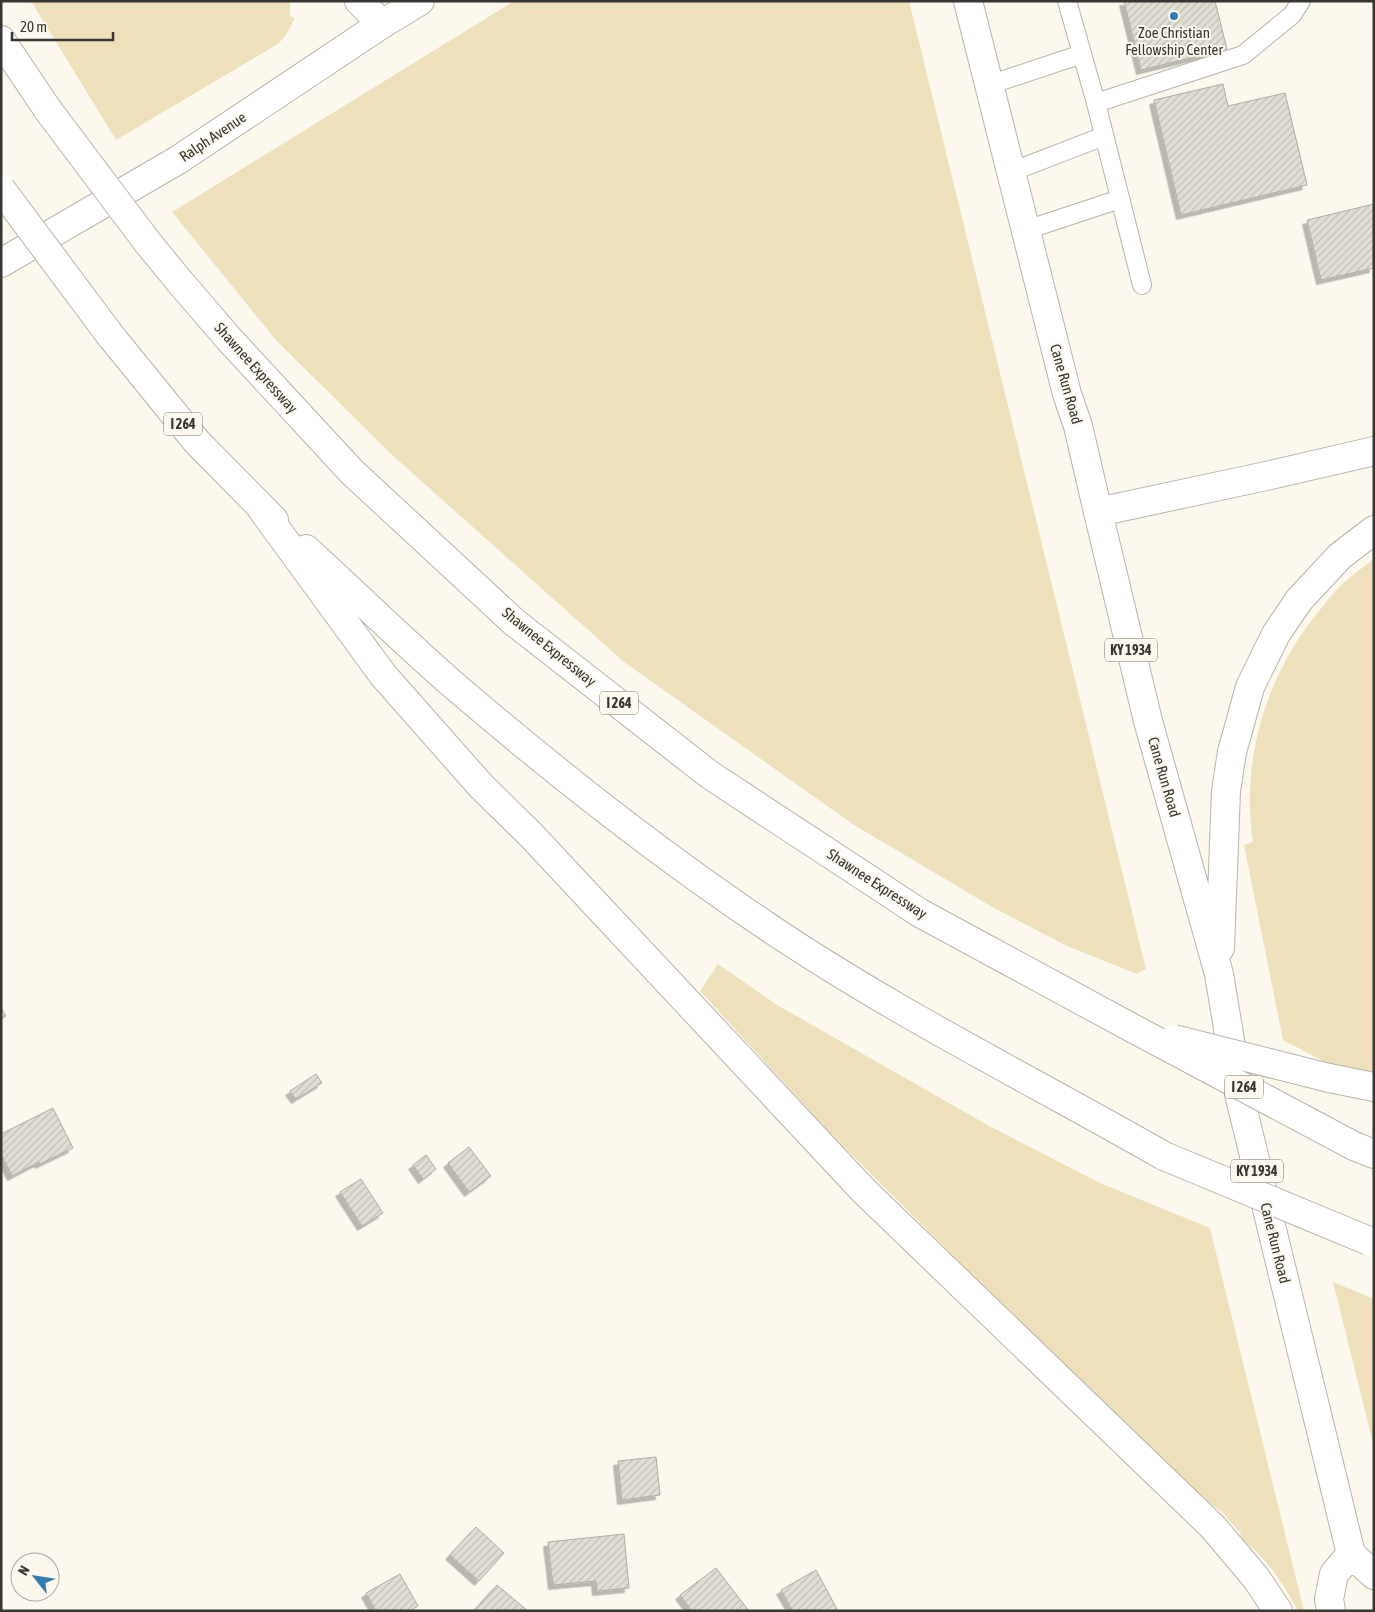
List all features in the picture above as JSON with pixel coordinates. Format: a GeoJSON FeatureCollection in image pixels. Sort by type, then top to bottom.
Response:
{"type":"FeatureCollection","features":[{"type":"Feature","properties":{"kind":"main road"},"geometry":{"type":"LineString","coordinates":[[360,1],[382,24]]}},
{"type":"Feature","properties":{"kind":"main road","name":"Ralph Avenue"},"geometry":{"type":"LineString","coordinates":[[1,263],[178,160],[382,24],[420,1]]}},
{"type":"Feature","properties":{"kind":"main road","name":"Cane Run Road"},"geometry":{"type":"LineString","coordinates":[[968,1],[1067,394],[1078,426],[1148,721],[1219,974],[1239,1094],[1362,1555]]}},
{"type":"Feature","properties":{"kind":"main road","name":"Shawnee Expressway"},"geometry":{"type":"LineString","coordinates":[[1,40],[48,110],[148,243],[229,339],[352,472],[514,622],[710,775],[920,913],[1134,1029],[1364,1150]]}},
{"type":"Feature","properties":{"kind":"main road","name":"I 264"},"geometry":{"type":"LineString","coordinates":[[1,189],[110,335],[197,442],[261,508],[456,686],[522,743],[667,857],[765,925],[863,989],[1164,1156],[1372,1241]]}},
{"type":"Feature","properties":{"kind":"main road"},"geometry":{"type":"LineString","coordinates":[[1098,512],[1374,451]]}},
{"type":"Feature","properties":{"kind":"main road"},"geometry":{"type":"LineString","coordinates":[[261,508],[383,675],[481,786],[537,842],[864,1191],[1213,1527],[1256,1578],[1278,1611]]}},
{"type":"Feature","properties":{"kind":"main road"},"geometry":{"type":"LineString","coordinates":[[1219,974],[1226,791],[1232,752],[1250,687],[1276,634],[1298,600],[1340,556],[1374,530]]}},
{"type":"Feature","properties":{"kind":"main road"},"geometry":{"type":"LineString","coordinates":[[1134,1029],[1329,1078],[1374,1087]]}},
{"type":"Feature","properties":{"kind":"main road"},"geometry":{"type":"LineString","coordinates":[[1331,1611],[1329,1599],[1334,1574],[1362,1555],[1374,1575]]}},
{"type":"Feature","properties":{"kind":"lane"},"geometry":{"type":"LineString","coordinates":[[1067,1],[1096,103],[1142,285]]}},
{"type":"Feature","properties":{"kind":"lane"},"geometry":{"type":"LineString","coordinates":[[1096,103],[1243,55],[1292,14],[1301,1]]}},
{"type":"Feature","properties":{"kind":"lane"},"geometry":{"type":"LineString","coordinates":[[989,84],[1082,54]]}},
{"type":"Feature","properties":{"kind":"lane"},"geometry":{"type":"LineString","coordinates":[[1011,172],[1104,136]]}},
{"type":"Feature","properties":{"kind":"lane"},"geometry":{"type":"LineString","coordinates":[[1026,230],[1120,199]]}},
{"type":"Feature","properties":{"kind":"shaded area"},"geometry":{"type":"Polygon","coordinates":[[[31,1],[290,1],[290,16],[295,18],[286,35],[278,44],[116,140],[31,1]]]}},
{"type":"Feature","properties":{"kind":"shaded area"},"geometry":{"type":"Polygon","coordinates":[[[514,1],[909,1],[1146,969],[1137,974],[1067,946],[994,908],[854,825],[624,662],[391,454],[276,340],[172,212],[514,1]]]}},
{"type":"Feature","properties":{"kind":"shaded area"},"geometry":{"type":"Polygon","coordinates":[[[1374,559],[1374,1077],[1329,1064],[1283,1040],[1244,845],[1253,842],[1250,810],[1255,747],[1273,686],[1287,657],[1304,630],[1341,585],[1374,559]]]}},
{"type":"Feature","properties":{"kind":"shaded area"},"geometry":{"type":"Polygon","coordinates":[[[718,964],[777,1005],[991,1127],[1100,1183],[1210,1228],[1304,1611],[1298,1611],[1273,1570],[1239,1538],[1241,1534],[1222,1512],[1197,1493],[1117,1419],[832,1135],[700,991],[718,964]]]}},
{"type":"Feature","properties":{"kind":"shaded area"},"geometry":{"type":"Polygon","coordinates":[[[1333,1282],[1374,1299],[1374,1447],[1333,1282]]]}},
{"type":"Feature","properties":{"kind":"building"},"geometry":{"type":"Polygon","coordinates":[[[1124,1],[1215,1],[1227,49],[1141,70],[1124,1]]]}},
{"type":"Feature","properties":{"kind":"building"},"geometry":{"type":"Polygon","coordinates":[[[1223,84],[1228,106],[1285,93],[1307,185],[1181,215],[1154,100],[1223,84]]]}},
{"type":"Feature","properties":{"kind":"building"},"geometry":{"type":"Polygon","coordinates":[[[1374,204],[1374,268],[1321,280],[1307,220],[1374,204]]]}},
{"type":"Feature","properties":{"kind":"building"},"geometry":{"type":"Polygon","coordinates":[[[1,1008],[6,1016],[1,1019],[1,1008]]]}},
{"type":"Feature","properties":{"kind":"building"},"geometry":{"type":"Polygon","coordinates":[[[316,1074],[322,1083],[296,1099],[290,1091],[316,1074]]]}},
{"type":"Feature","properties":{"kind":"building"},"geometry":{"type":"Polygon","coordinates":[[[53,1108],[73,1148],[12,1176],[1,1154],[1,1134],[53,1108]]]}},
{"type":"Feature","properties":{"kind":"building"},"geometry":{"type":"Polygon","coordinates":[[[469,1147],[491,1176],[469,1192],[448,1163],[469,1147]]]}},
{"type":"Feature","properties":{"kind":"building"},"geometry":{"type":"Polygon","coordinates":[[[426,1155],[436,1169],[423,1179],[413,1165],[426,1155]]]}},
{"type":"Feature","properties":{"kind":"building"},"geometry":{"type":"Polygon","coordinates":[[[361,1179],[383,1213],[362,1226],[340,1192],[361,1179]]]}},
{"type":"Feature","properties":{"kind":"building"},"geometry":{"type":"Polygon","coordinates":[[[656,1457],[660,1495],[622,1500],[618,1461],[656,1457]]]}},
{"type":"Feature","properties":{"kind":"building"},"geometry":{"type":"Polygon","coordinates":[[[476,1527],[504,1553],[479,1581],[450,1555],[476,1527]]]}},
{"type":"Feature","properties":{"kind":"building"},"geometry":{"type":"Polygon","coordinates":[[[624,1534],[629,1588],[597,1591],[596,1581],[553,1585],[548,1542],[624,1534]]]}},
{"type":"Feature","properties":{"kind":"building"},"geometry":{"type":"Polygon","coordinates":[[[716,1568],[749,1611],[692,1611],[680,1595],[716,1568]]]}},
{"type":"Feature","properties":{"kind":"building"},"geometry":{"type":"Polygon","coordinates":[[[816,1570],[837,1609],[834,1611],[793,1611],[781,1590],[816,1570]]]}},
{"type":"Feature","properties":{"kind":"building"},"geometry":{"type":"Polygon","coordinates":[[[400,1574],[418,1606],[410,1611],[376,1611],[366,1593],[400,1574]]]}},
{"type":"Feature","properties":{"kind":"building"},"geometry":{"type":"Polygon","coordinates":[[[497,1585],[528,1611],[474,1611],[497,1585]]]}},
{"type":"Feature","properties":{"kind":"place","name":"Zoe Christian Fellowship Center"},"geometry":{"type":"Point","coordinates":[1174,16]}}]}
